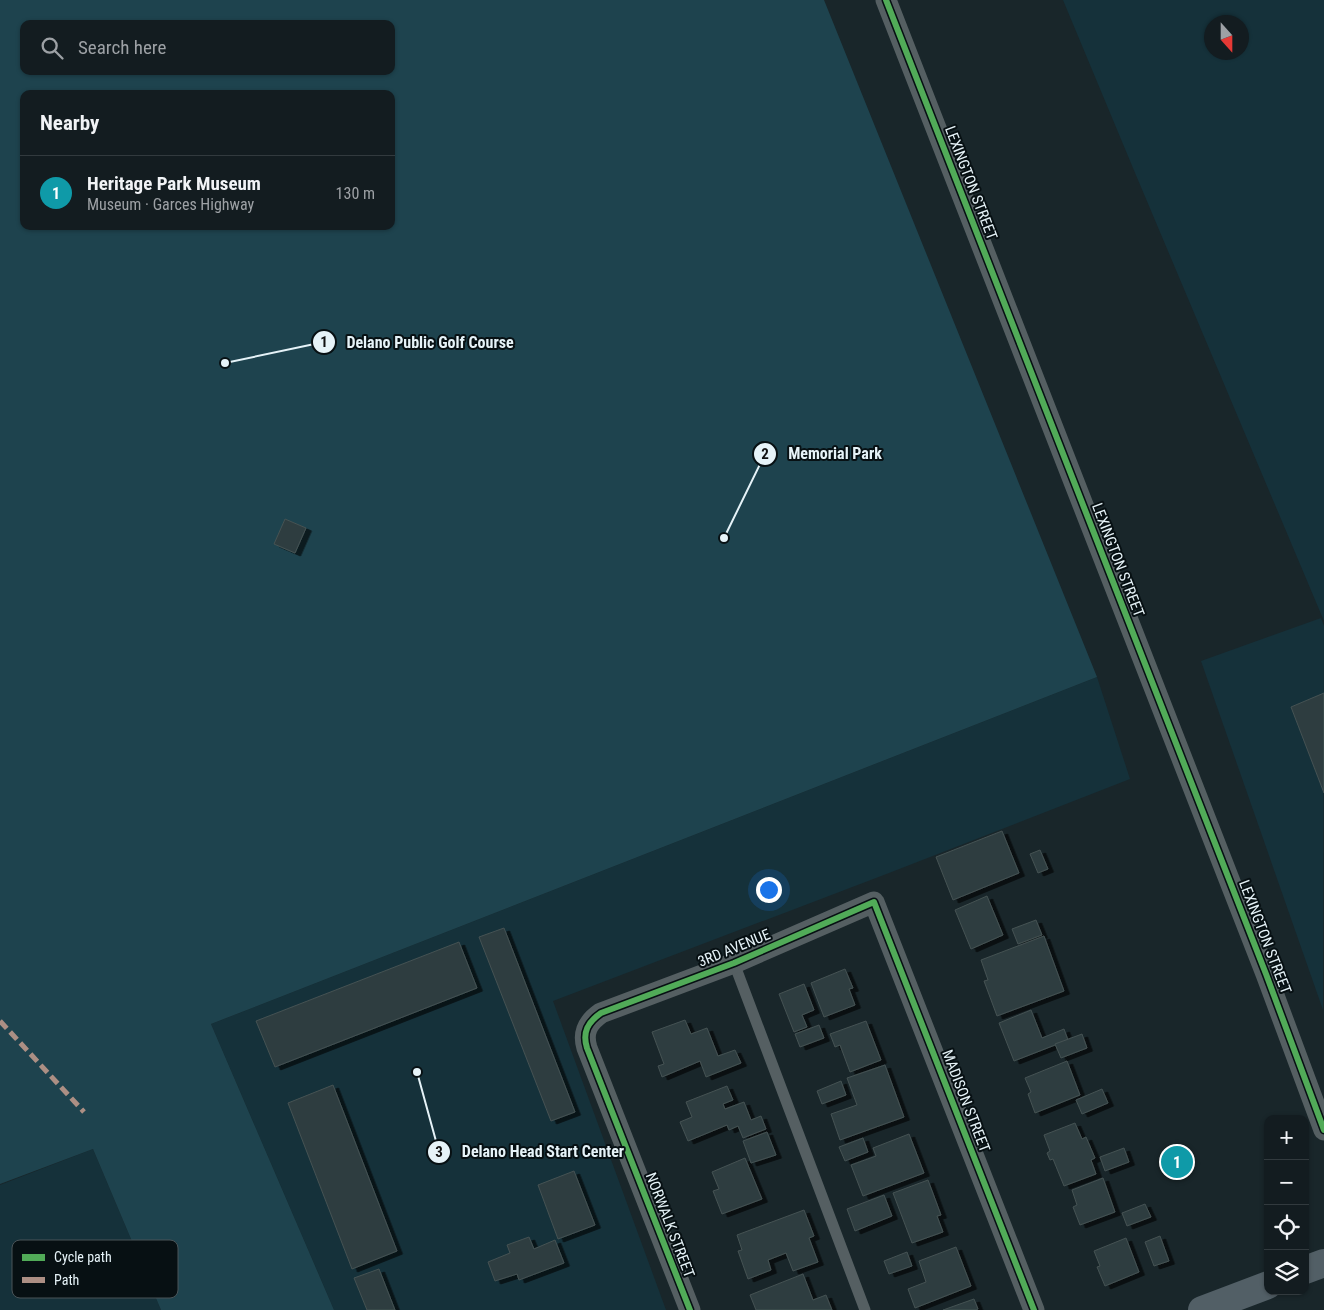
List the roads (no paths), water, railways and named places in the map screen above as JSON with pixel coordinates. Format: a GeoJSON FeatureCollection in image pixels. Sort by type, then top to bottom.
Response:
{"type":"FeatureCollection","features":[{"type":"Feature","properties":{"kind":"main road"},"geometry":{"type":"LineString","coordinates":[[1309,1269],[1324,1263]]}},
{"type":"Feature","properties":{"kind":"main road"},"geometry":{"type":"LineString","coordinates":[[1202,1310],[1264,1287]]}},
{"type":"Feature","properties":{"kind":"street","name":"LEXINGTON STREET"},"geometry":{"type":"LineString","coordinates":[[886,0],[1263,964],[1324,1130]]}},
{"type":"Feature","properties":{"kind":"street","name":"3RD AVENUE"},"geometry":{"type":"LineString","coordinates":[[601,1013],[734,963],[874,902]]}},
{"type":"Feature","properties":{"kind":"street","name":"MADISON STREET"},"geometry":{"type":"LineString","coordinates":[[874,902],[1034,1310]]}},
{"type":"Feature","properties":{"kind":"street","name":"NORWALK STREET"},"geometry":{"type":"LineString","coordinates":[[601,1013],[589,1023],[584,1036],[585,1043],[690,1310]]}},
{"type":"Feature","properties":{"kind":"lane"},"geometry":{"type":"LineString","coordinates":[[734,963],[865,1310]]}},
{"type":"Feature","properties":{"kind":"place","name":"Delano Public Golf Course"},"geometry":{"type":"Point","coordinates":[225,363]}},
{"type":"Feature","properties":{"kind":"place","name":"Memorial Park"},"geometry":{"type":"Point","coordinates":[724,538]}},
{"type":"Feature","properties":{"kind":"place","name":"Delano Head Start Center"},"geometry":{"type":"Point","coordinates":[417,1072]}},
{"type":"Feature","properties":{"kind":"place","name":"Heritage Park Museum"},"geometry":{"type":"Point","coordinates":[1177,1162]}}]}
